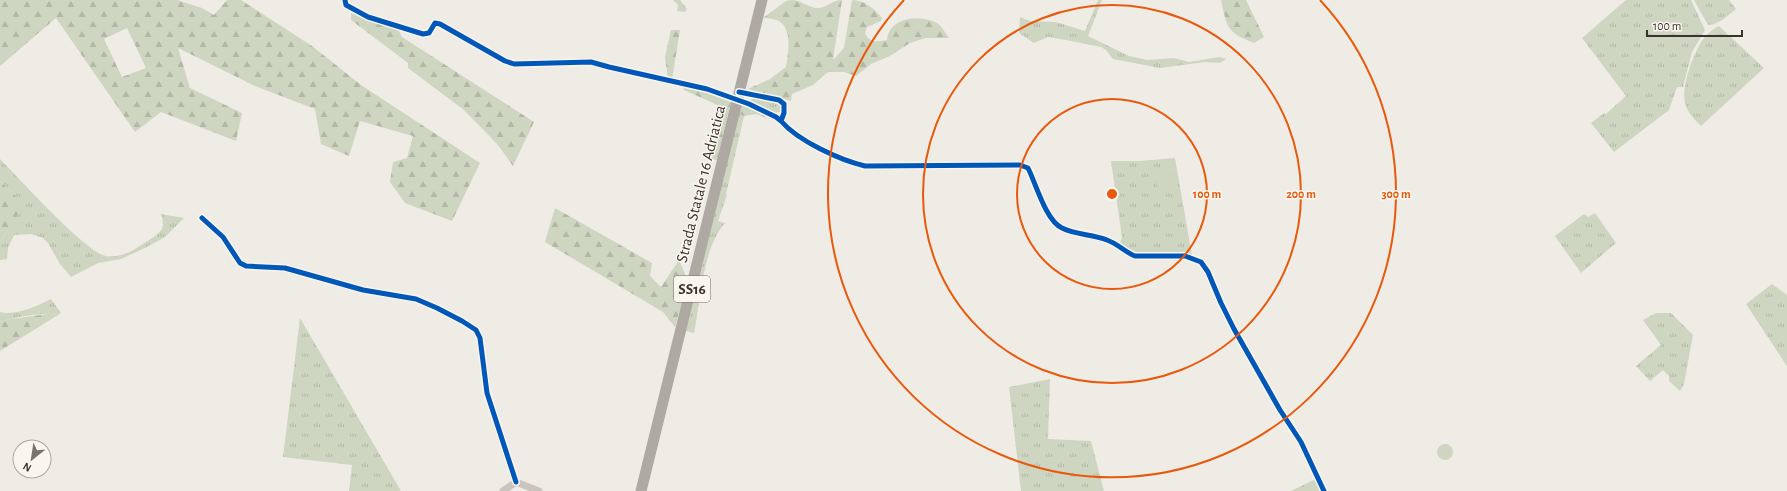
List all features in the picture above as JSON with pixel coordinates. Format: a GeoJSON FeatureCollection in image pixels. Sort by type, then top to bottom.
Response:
{"type":"FeatureCollection","features":[{"type":"Feature","properties":{"kind":"main road","name":"Strada Statale 16 Adriatica"},"geometry":{"type":"LineString","coordinates":[[641,491],[762,0]]}},
{"type":"Feature","properties":{"kind":"street"},"geometry":{"type":"LineString","coordinates":[[345,0],[346,5],[368,17],[423,34],[429,33],[435,23],[440,24],[505,61],[514,64],[591,62],[707,89],[749,104],[776,117],[793,133],[848,162],[865,166],[1020,165],[1028,168],[1050,216],[1061,228],[1119,244],[1130,254],[1136,256],[1185,256],[1201,262],[1208,272],[1234,329],[1280,410],[1301,442],[1324,491]]}},
{"type":"Feature","properties":{"kind":"street"},"geometry":{"type":"LineString","coordinates":[[740,90],[779,100],[784,104],[784,113],[781,121]]}},
{"type":"Feature","properties":{"kind":"street"},"geometry":{"type":"LineString","coordinates":[[202,218],[223,237],[240,263],[246,266],[285,268],[363,290],[416,300],[436,308],[476,330],[480,338],[487,393],[516,482]]}},
{"type":"Feature","properties":{"kind":"street"},"geometry":{"type":"LineString","coordinates":[[503,491],[516,482]]}},
{"type":"Feature","properties":{"kind":"street"},"geometry":{"type":"LineString","coordinates":[[516,482],[539,491]]}},
{"type":"Feature","properties":{"kind":"green space"},"geometry":{"type":"Polygon","coordinates":[[[0,0],[177,0],[202,8],[214,15],[227,0],[241,0],[312,46],[361,85],[480,163],[452,221],[405,203],[390,182],[393,162],[407,158],[413,136],[360,121],[349,156],[321,144],[315,109],[255,86],[178,48],[190,88],[242,113],[236,141],[161,112],[135,132],[56,18],[0,66],[0,0]],[[127,28],[104,39],[122,77],[146,68],[127,28]]]}},
{"type":"Feature","properties":{"kind":"green space"},"geometry":{"type":"Polygon","coordinates":[[[673,0],[680,0],[687,9],[685,12],[677,11],[678,5],[673,0]]]}},
{"type":"Feature","properties":{"kind":"green space"},"geometry":{"type":"Polygon","coordinates":[[[791,0],[820,8],[835,1],[842,0],[833,60],[844,48],[852,0],[856,0],[869,6],[882,18],[881,21],[867,27],[865,33],[871,40],[887,40],[893,27],[898,23],[912,18],[920,18],[937,23],[949,38],[925,38],[910,43],[890,56],[871,64],[856,76],[844,72],[828,72],[813,85],[792,94],[791,101],[748,89],[770,79],[786,67],[788,56],[788,36],[786,30],[779,21],[763,18],[786,1],[791,0]]]}},
{"type":"Feature","properties":{"kind":"green space"},"geometry":{"type":"Polygon","coordinates":[[[1098,0],[1102,0],[1088,36],[1129,56],[1147,60],[1174,58],[1189,62],[1220,57],[1226,59],[1220,63],[1205,62],[1160,68],[1113,59],[1106,50],[1101,47],[1048,37],[1034,43],[1019,33],[1020,17],[1030,21],[1056,22],[1085,31],[1098,0]]]}},
{"type":"Feature","properties":{"kind":"green space"},"geometry":{"type":"Polygon","coordinates":[[[1221,0],[1246,0],[1264,37],[1254,43],[1233,32],[1227,23],[1221,0]]]}},
{"type":"Feature","properties":{"kind":"green space"},"geometry":{"type":"Polygon","coordinates":[[[1626,0],[1691,0],[1705,30],[1692,52],[1683,87],[1677,87],[1669,110],[1614,152],[1591,123],[1604,113],[1606,114],[1626,96],[1582,38],[1626,0]]]}},
{"type":"Feature","properties":{"kind":"green space"},"geometry":{"type":"Polygon","coordinates":[[[1694,0],[1729,0],[1736,9],[1720,22],[1708,25],[1694,0]]]}},
{"type":"Feature","properties":{"kind":"green space"},"geometry":{"type":"Polygon","coordinates":[[[351,13],[398,29],[402,37],[534,122],[513,166],[498,145],[464,110],[408,68],[408,63],[351,20],[351,13]]]}},
{"type":"Feature","properties":{"kind":"green space"},"geometry":{"type":"Polygon","coordinates":[[[1719,26],[1764,68],[1701,126],[1686,106],[1684,96],[1685,88],[1689,69],[1696,51],[1707,34],[1719,26]]]}},
{"type":"Feature","properties":{"kind":"green space"},"geometry":{"type":"Polygon","coordinates":[[[671,30],[680,30],[672,79],[668,79],[665,57],[671,30]]]}},
{"type":"Feature","properties":{"kind":"green space"},"geometry":{"type":"Polygon","coordinates":[[[683,86],[702,91],[731,102],[717,160],[712,159],[722,107],[684,90],[683,86]]]}},
{"type":"Feature","properties":{"kind":"green space"},"geometry":{"type":"Polygon","coordinates":[[[754,97],[763,98],[781,105],[781,111],[776,113],[750,101],[754,97]]]}},
{"type":"Feature","properties":{"kind":"green space"},"geometry":{"type":"Polygon","coordinates":[[[741,105],[770,119],[756,114],[744,116],[739,114],[741,105]]]}},
{"type":"Feature","properties":{"kind":"green space"},"geometry":{"type":"Polygon","coordinates":[[[739,114],[744,116],[727,195],[718,221],[725,223],[717,234],[707,261],[694,333],[686,331],[739,114]]]}},
{"type":"Feature","properties":{"kind":"green space"},"geometry":{"type":"Polygon","coordinates":[[[1175,158],[1192,256],[1138,255],[1120,244],[1122,237],[1111,161],[1139,161],[1175,158]]]}},
{"type":"Feature","properties":{"kind":"green space"},"geometry":{"type":"Polygon","coordinates":[[[0,159],[36,197],[83,242],[106,256],[112,257],[129,252],[157,235],[163,227],[161,214],[184,218],[165,237],[143,249],[121,259],[98,263],[71,277],[60,264],[48,243],[43,238],[31,234],[14,235],[8,248],[7,259],[0,260],[0,241],[8,231],[12,220],[15,195],[0,181],[0,159]]]}},
{"type":"Feature","properties":{"kind":"green space"},"geometry":{"type":"Polygon","coordinates":[[[1167,173],[1174,176],[1177,183],[1174,190],[1167,193],[1160,190],[1157,183],[1160,176],[1167,173]]]}},
{"type":"Feature","properties":{"kind":"green space"},"geometry":{"type":"Polygon","coordinates":[[[0,181],[15,195],[21,210],[0,241],[0,181]]]}},
{"type":"Feature","properties":{"kind":"green space"},"geometry":{"type":"Polygon","coordinates":[[[555,208],[652,263],[650,276],[661,287],[679,260],[688,281],[675,327],[663,312],[545,242],[555,208]]]}},
{"type":"Feature","properties":{"kind":"green space"},"geometry":{"type":"Polygon","coordinates":[[[1595,213],[1616,243],[1581,273],[1555,236],[1584,214],[1588,217],[1595,213]]]}},
{"type":"Feature","properties":{"kind":"green space"},"geometry":{"type":"Polygon","coordinates":[[[1772,284],[1787,295],[1787,366],[1746,304],[1772,284]]]}},
{"type":"Feature","properties":{"kind":"green space"},"geometry":{"type":"Polygon","coordinates":[[[51,299],[61,313],[58,315],[36,315],[0,322],[0,312],[13,313],[33,307],[51,299]]]}},
{"type":"Feature","properties":{"kind":"green space"},"geometry":{"type":"Polygon","coordinates":[[[1656,313],[1671,313],[1693,335],[1684,384],[1680,391],[1669,381],[1669,376],[1663,370],[1650,381],[1636,366],[1661,345],[1643,320],[1656,313]]]}},
{"type":"Feature","properties":{"kind":"green space"},"geometry":{"type":"Polygon","coordinates":[[[48,314],[58,315],[0,351],[0,322],[48,314]]]}},
{"type":"Feature","properties":{"kind":"green space"},"geometry":{"type":"Polygon","coordinates":[[[300,318],[401,491],[349,491],[352,465],[283,457],[300,318]]]}},
{"type":"Feature","properties":{"kind":"green space"},"geometry":{"type":"Polygon","coordinates":[[[1050,379],[1048,439],[1091,441],[1104,491],[1021,491],[1009,387],[1050,379]]]}},
{"type":"Feature","properties":{"kind":"green space"},"geometry":{"type":"Polygon","coordinates":[[[1445,444],[1451,446],[1453,452],[1451,458],[1445,460],[1439,458],[1437,452],[1439,446],[1445,444]]]}},
{"type":"Feature","properties":{"kind":"green space"},"geometry":{"type":"Polygon","coordinates":[[[1316,479],[1322,491],[1291,491],[1316,479]]]}},
{"type":"Feature","properties":{"kind":"cycle path"},"geometry":{"type":"LineString","coordinates":[[345,0],[346,5],[368,17],[423,34],[429,33],[435,23],[440,24],[505,61],[514,64],[591,62],[707,89],[749,104],[781,121]]}},
{"type":"Feature","properties":{"kind":"cycle path"},"geometry":{"type":"LineString","coordinates":[[739,92],[779,100],[784,104],[784,113],[781,121],[798,136],[820,149],[865,166],[1020,165],[1028,168],[1046,210],[1056,224],[1062,228],[1107,240],[1135,256],[1185,256],[1201,262],[1208,272],[1234,329],[1280,410],[1301,442],[1324,491]]}},
{"type":"Feature","properties":{"kind":"cycle path"},"geometry":{"type":"LineString","coordinates":[[202,218],[223,237],[240,263],[246,266],[285,268],[363,290],[416,299],[437,308],[476,330],[480,338],[487,393],[516,482]]}}]}
